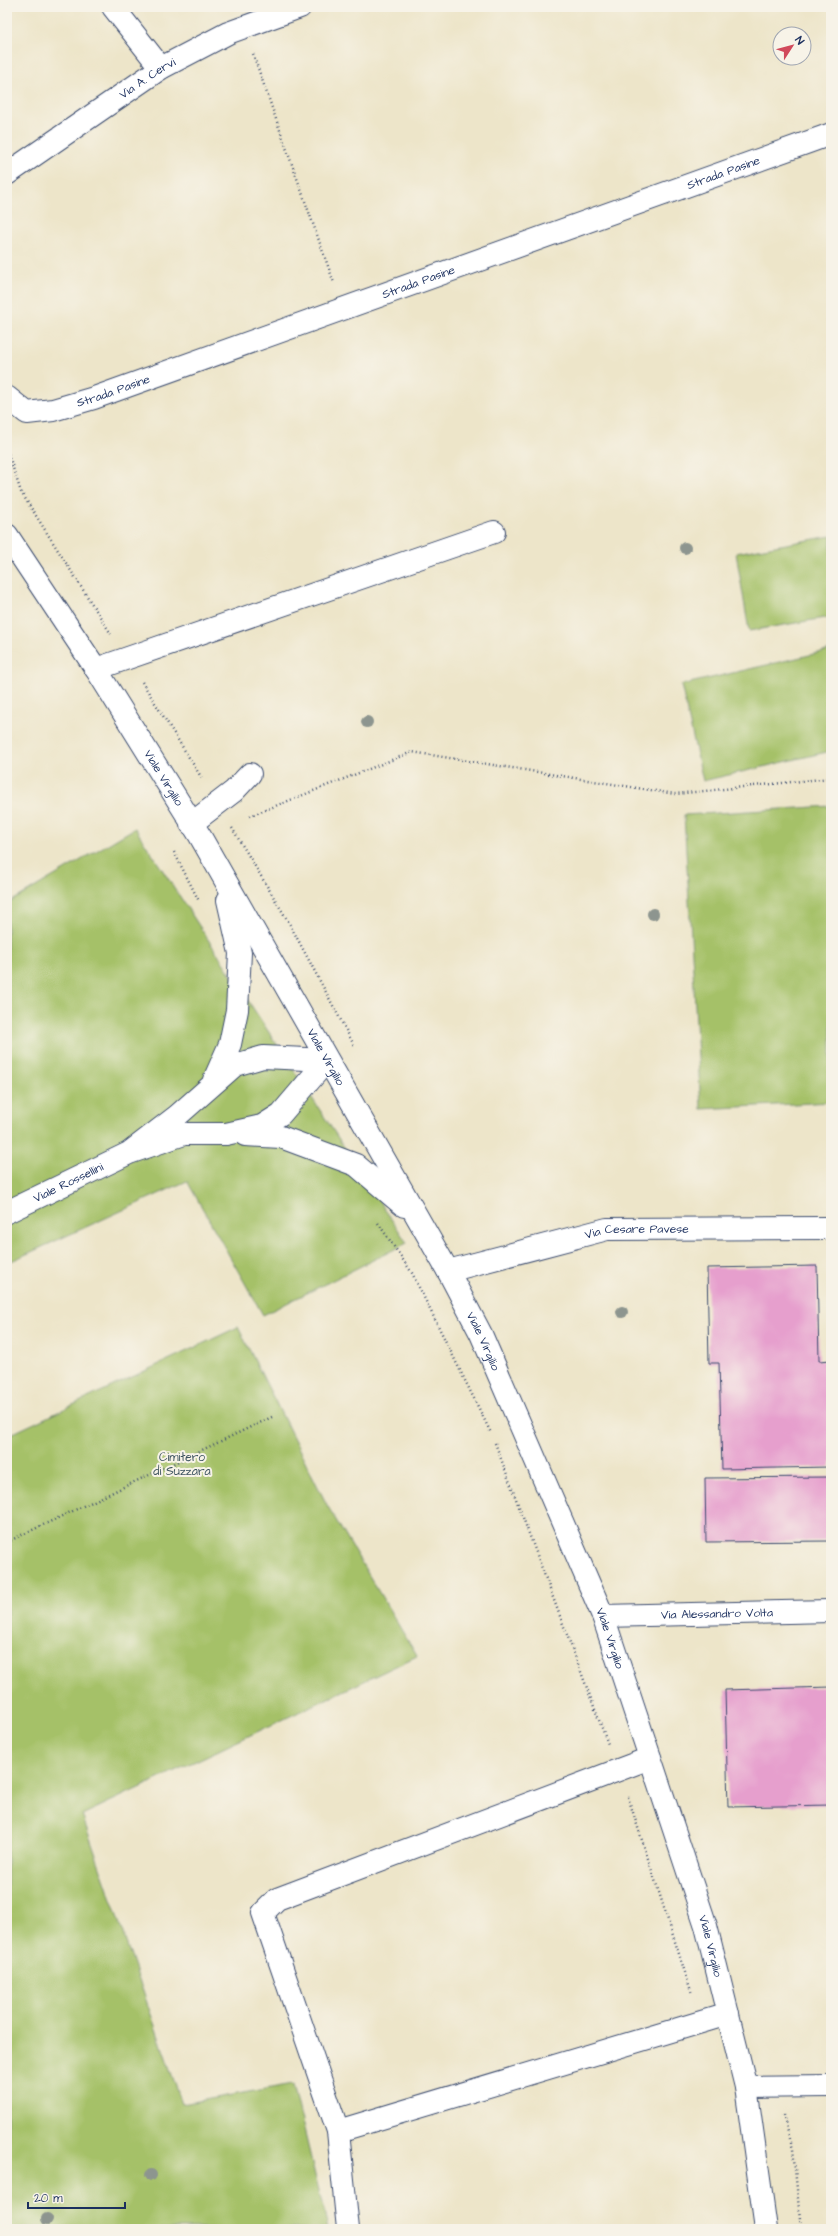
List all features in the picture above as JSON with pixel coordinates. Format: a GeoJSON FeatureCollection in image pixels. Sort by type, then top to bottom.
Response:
{"type":"FeatureCollection","features":[{"type":"Feature","properties":{"kind":"street"},"geometry":{"type":"LineString","coordinates":[[113,7],[161,68]]}},
{"type":"Feature","properties":{"kind":"street","name":"Via A. Cervi"},"geometry":{"type":"LineString","coordinates":[[7,174],[161,68],[228,33],[300,7]]}},
{"type":"Feature","properties":{"kind":"street","name":"Strada Pasine"},"geometry":{"type":"LineString","coordinates":[[7,397],[27,413],[54,410],[94,398],[831,134]]}},
{"type":"Feature","properties":{"kind":"street"},"geometry":{"type":"LineString","coordinates":[[96,669],[494,532]]}},
{"type":"Feature","properties":{"kind":"street","name":"Viale Virgilio"},"geometry":{"type":"LineString","coordinates":[[7,536],[96,669],[222,876],[448,1271],[481,1334],[603,1616],[706,1926],[746,2087],[766,2229]]}},
{"type":"Feature","properties":{"kind":"street"},"geometry":{"type":"LineString","coordinates":[[191,824],[234,791],[250,774]]}},
{"type":"Feature","properties":{"kind":"street"},"geometry":{"type":"LineString","coordinates":[[212,1084],[230,1044],[237,1010],[240,953],[222,876]]}},
{"type":"Feature","properties":{"kind":"street"},"geometry":{"type":"LineString","coordinates":[[129,1153],[177,1116],[235,1065],[263,1057],[327,1060]]}},
{"type":"Feature","properties":{"kind":"street"},"geometry":{"type":"LineString","coordinates":[[226,1134],[262,1126],[281,1114],[327,1060]]}},
{"type":"Feature","properties":{"kind":"street"},"geometry":{"type":"LineString","coordinates":[[129,1153],[184,1134],[226,1134],[281,1137],[356,1165],[416,1216]]}},
{"type":"Feature","properties":{"kind":"street","name":"Viale Rossellini"},"geometry":{"type":"LineString","coordinates":[[7,1212],[129,1153]]}},
{"type":"Feature","properties":{"kind":"street","name":"Via Cesare Pavese"},"geometry":{"type":"LineString","coordinates":[[448,1271],[607,1229],[831,1228]]}},
{"type":"Feature","properties":{"kind":"street","name":"Via Alessandro Volta"},"geometry":{"type":"LineString","coordinates":[[603,1616],[831,1611]]}},
{"type":"Feature","properties":{"kind":"street"},"geometry":{"type":"LineString","coordinates":[[348,2229],[338,2131],[263,1913],[277,1899],[650,1758]]}},
{"type":"Feature","properties":{"kind":"street"},"geometry":{"type":"LineString","coordinates":[[338,2131],[728,2014]]}},
{"type":"Feature","properties":{"kind":"street"},"geometry":{"type":"LineString","coordinates":[[746,2087],[831,2086]]}},
{"type":"Feature","properties":{"kind":"path"},"geometry":{"type":"LineString","coordinates":[[228,33],[255,56],[343,309]]}},
{"type":"Feature","properties":{"kind":"path"},"geometry":{"type":"LineString","coordinates":[[244,818],[412,752],[675,794],[831,778]]}},
{"type":"Feature","properties":{"kind":"path"},"geometry":{"type":"LineString","coordinates":[[171,846],[200,902]]}},
{"type":"Feature","properties":{"kind":"path"},"geometry":{"type":"LineString","coordinates":[[376,1220],[412,1273],[493,1437],[637,1819],[700,2023]]}},
{"type":"Feature","properties":{"kind":"path"},"geometry":{"type":"LineString","coordinates":[[7,1542],[272,1417]]}},
{"type":"Feature","properties":{"kind":"green space"},"geometry":{"type":"Polygon","coordinates":[[[831,536],[831,617],[749,631],[736,553],[831,536]]]}},
{"type":"Feature","properties":{"kind":"green space"},"geometry":{"type":"Polygon","coordinates":[[[831,650],[831,751],[703,781],[681,685],[831,650]]]}},
{"type":"Feature","properties":{"kind":"green space"},"geometry":{"type":"Polygon","coordinates":[[[831,806],[831,1102],[701,1109],[684,815],[831,806]]]}},
{"type":"Feature","properties":{"kind":"green space"},"geometry":{"type":"Polygon","coordinates":[[[135,828],[407,1243],[263,1315],[187,1181],[7,1263],[7,904],[135,828]]]}},
{"type":"Feature","properties":{"kind":"green space","name":"Cimitero di Suzzara"},"geometry":{"type":"Polygon","coordinates":[[[238,1327],[327,1505],[417,1656],[82,1815],[182,2104],[293,2084],[328,2229],[7,2229],[7,1436],[238,1327]]]}},
{"type":"Feature","properties":{"kind":"building"},"geometry":{"type":"Polygon","coordinates":[[[817,1266],[819,1361],[831,1360],[831,1467],[722,1469],[719,1363],[709,1363],[707,1268],[817,1266]]]}},
{"type":"Feature","properties":{"kind":"building"},"geometry":{"type":"Polygon","coordinates":[[[831,1477],[831,1541],[706,1542],[705,1478],[831,1477]]]}},
{"type":"Feature","properties":{"kind":"building"},"geometry":{"type":"Polygon","coordinates":[[[831,1687],[831,1805],[728,1807],[725,1690],[831,1687]]]}}]}
